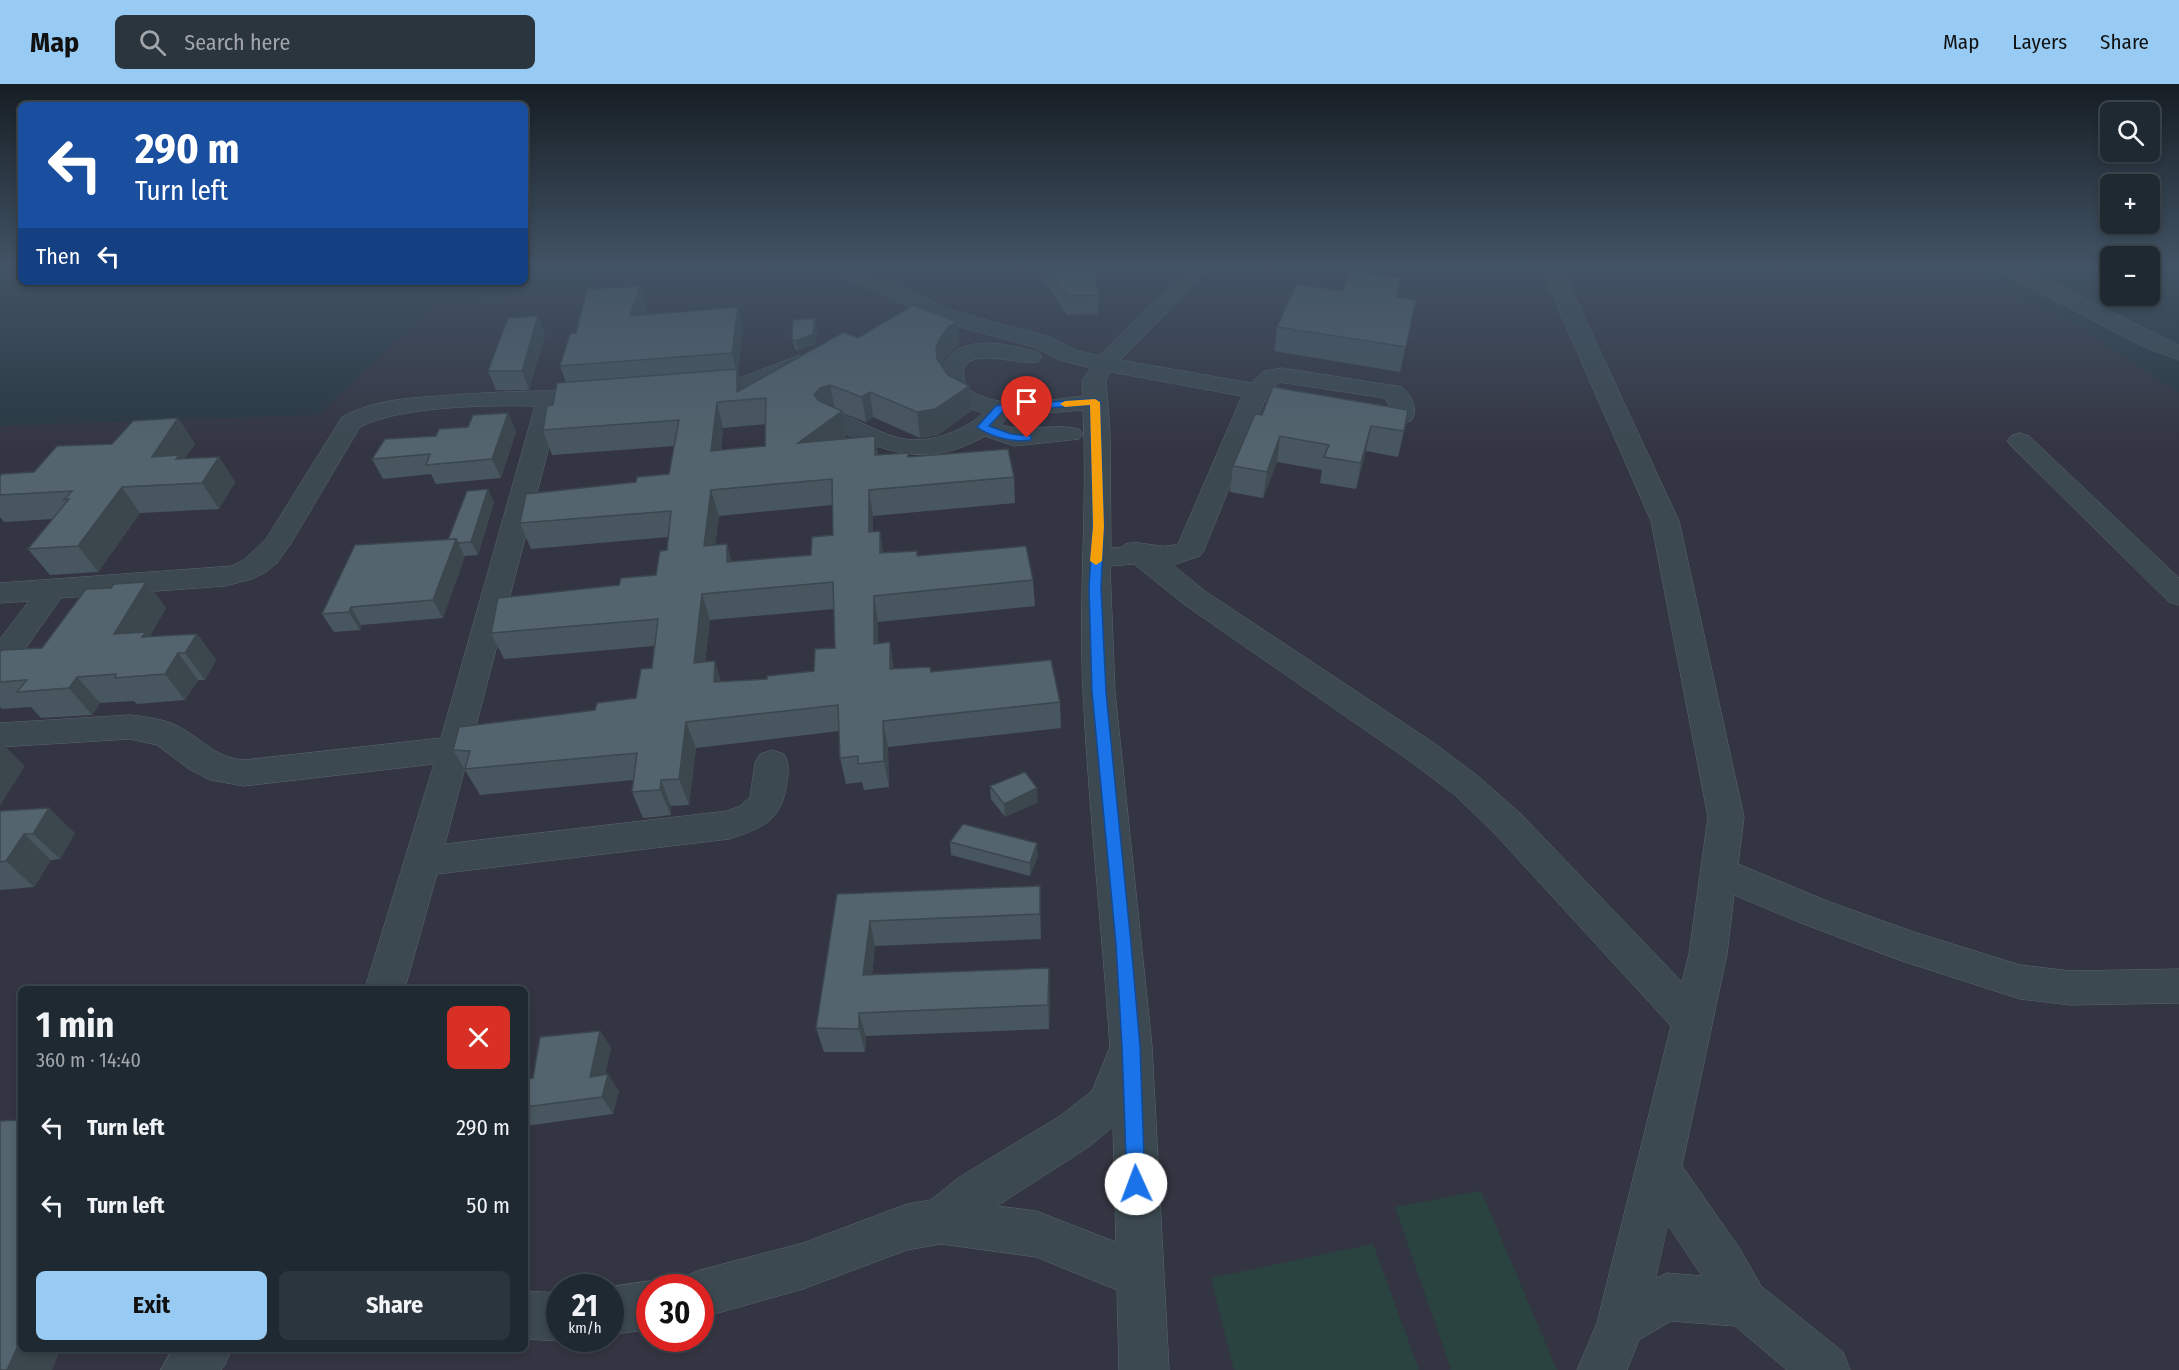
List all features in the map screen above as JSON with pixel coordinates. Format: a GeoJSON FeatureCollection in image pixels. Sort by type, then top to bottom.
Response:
{"type":"FeatureCollection","features":[{"type":"Feature","properties":{"kind":"street"},"geometry":{"type":"LineString","coordinates":[[987,327],[1047,343],[1068,355],[1104,364],[1256,392],[1402,416],[1401,398],[1393,392],[1282,375],[1272,376],[1256,392],[1190,550],[1170,556],[1141,554],[1097,543]]}},
{"type":"Feature","properties":{"kind":"street"},"geometry":{"type":"LineString","coordinates":[[1047,343],[1049,327]]}},
{"type":"Feature","properties":{"kind":"street"},"geometry":{"type":"LineString","coordinates":[[1141,327],[1104,364],[1094,380],[1097,543],[1095,587],[1101,724],[1124,944],[1131,1046],[1144,1370]]}},
{"type":"Feature","properties":{"kind":"street"},"geometry":{"type":"LineString","coordinates":[[1578,327],[1665,521],[1726,817],[1708,954],[1659,1171],[1621,1323],[1602,1370]]}},
{"type":"Feature","properties":{"kind":"street"},"geometry":{"type":"LineString","coordinates":[[2124,327],[2179,353]]}},
{"type":"Feature","properties":{"kind":"street"},"geometry":{"type":"LineString","coordinates":[[672,392],[745,385],[825,351]]}},
{"type":"Feature","properties":{"kind":"street"},"geometry":{"type":"LineString","coordinates":[[1068,355],[1035,358],[981,351],[968,354],[958,359],[953,373],[956,390],[983,406],[1000,408],[1095,402]]}},
{"type":"Feature","properties":{"kind":"street"},"geometry":{"type":"LineString","coordinates":[[0,593],[225,577],[251,569],[279,544],[306,493],[351,422],[362,415],[396,407],[486,399],[550,399],[627,395]]}},
{"type":"Feature","properties":{"kind":"street"},"geometry":{"type":"LineString","coordinates":[[387,986],[455,749],[550,399]]}},
{"type":"Feature","properties":{"kind":"street"},"geometry":{"type":"LineString","coordinates":[[834,420],[889,443],[904,446],[958,440],[983,427],[1000,408]]}},
{"type":"Feature","properties":{"kind":"street"},"geometry":{"type":"LineString","coordinates":[[983,427],[1014,438],[1070,434]]}},
{"type":"Feature","properties":{"kind":"street"},"geometry":{"type":"LineString","coordinates":[[2020,441],[2179,595]]}},
{"type":"Feature","properties":{"kind":"street"},"geometry":{"type":"LineString","coordinates":[[1141,554],[1195,598],[1422,752],[1467,786],[1509,825],[1692,1020]]}},
{"type":"Feature","properties":{"kind":"street"},"geometry":{"type":"LineString","coordinates":[[0,661],[52,590]]}},
{"type":"Feature","properties":{"kind":"street"},"geometry":{"type":"LineString","coordinates":[[0,735],[130,727],[150,729],[169,736],[213,767],[222,771],[244,773],[455,749]]}},
{"type":"Feature","properties":{"kind":"street"},"geometry":{"type":"LineString","coordinates":[[422,861],[729,825],[761,811],[767,798],[772,763]]}},
{"type":"Feature","properties":{"kind":"street"},"geometry":{"type":"LineString","coordinates":[[1719,872],[1814,912],[1902,944],[2020,982],[2071,988],[2179,986]]}},
{"type":"Feature","properties":{"kind":"street"},"geometry":{"type":"LineString","coordinates":[[941,1221],[974,1194],[1076,1131],[1107,1105],[1131,1046]]}},
{"type":"Feature","properties":{"kind":"street"},"geometry":{"type":"LineString","coordinates":[[1659,1171],[1723,1266],[1744,1303],[1826,1370]]}},
{"type":"Feature","properties":{"kind":"street"},"geometry":{"type":"LineString","coordinates":[[714,1290],[803,1266],[907,1227],[941,1221],[1036,1234],[1139,1275]]}},
{"type":"Feature","properties":{"kind":"street"},"geometry":{"type":"LineString","coordinates":[[1621,1323],[1667,1297],[1744,1303]]}},
{"type":"Feature","properties":{"kind":"street"},"geometry":{"type":"LineString","coordinates":[[528,1315],[546,1316]]}},
{"type":"Feature","properties":{"kind":"street"},"geometry":{"type":"LineString","coordinates":[[186,1370],[204,1352]]}},
{"type":"Feature","properties":{"kind":"shaded area"},"geometry":{"type":"Polygon","coordinates":[[[411,327],[2080,327],[2179,393],[2179,1370],[0,1370],[0,426],[317,415],[411,327]]]}},
{"type":"Feature","properties":{"kind":"green space"},"geometry":{"type":"Polygon","coordinates":[[[1481,1191],[1557,1370],[1451,1370],[1395,1207],[1481,1191]]]}},
{"type":"Feature","properties":{"kind":"green space"},"geometry":{"type":"Polygon","coordinates":[[[1373,1244],[1419,1370],[1234,1370],[1211,1278],[1373,1244]]]}},
{"type":"Feature","properties":{"kind":"building"},"geometry":{"type":"Polygon","coordinates":[[[505,327],[535,327],[522,371],[488,371],[505,327]]]}},
{"type":"Feature","properties":{"kind":"building"},"geometry":{"type":"Polygon","coordinates":[[[577,327],[735,327],[732,353],[560,366],[570,334],[576,333],[577,327]]]}},
{"type":"Feature","properties":{"kind":"building"},"geometry":{"type":"Polygon","coordinates":[[[793,327],[814,327],[813,334],[796,341],[792,339],[793,327]]]}},
{"type":"Feature","properties":{"kind":"building"},"geometry":{"type":"Polygon","coordinates":[[[876,327],[948,327],[936,348],[937,359],[948,375],[969,386],[935,409],[917,412],[870,392],[862,397],[830,385],[820,388],[814,395],[819,401],[842,411],[798,443],[875,436],[875,455],[908,453],[908,457],[1008,449],[1014,477],[869,490],[869,532],[880,531],[880,553],[917,551],[917,556],[1026,546],[1033,580],[874,596],[874,644],[890,642],[890,669],[930,667],[931,672],[1051,660],[1060,702],[883,721],[884,761],[858,764],[858,756],[840,758],[838,705],[686,722],[679,779],[661,780],[660,790],[632,792],[637,753],[465,769],[470,751],[453,750],[459,727],[595,710],[597,703],[636,698],[641,669],[652,668],[658,619],[491,633],[498,598],[619,585],[621,578],[656,575],[660,551],[667,550],[671,511],[520,523],[526,494],[636,482],[637,477],[669,474],[679,420],[543,430],[547,406],[553,405],[557,383],[737,369],[737,392],[844,332],[858,338],[876,327]],[[766,398],[717,402],[711,451],[765,446],[766,398]],[[832,479],[711,490],[704,546],[727,544],[727,562],[811,555],[812,537],[833,535],[832,479]],[[833,582],[702,594],[694,663],[715,661],[714,682],[767,679],[767,676],[814,671],[815,649],[835,648],[833,582]]]}},
{"type":"Feature","properties":{"kind":"building"},"geometry":{"type":"Polygon","coordinates":[[[1277,327],[1410,327],[1406,347],[1277,327]]]}},
{"type":"Feature","properties":{"kind":"building"},"geometry":{"type":"Polygon","coordinates":[[[1273,387],[1408,410],[1404,431],[1371,426],[1361,463],[1324,457],[1329,445],[1280,436],[1267,472],[1233,466],[1255,414],[1262,415],[1273,387]]]}},
{"type":"Feature","properties":{"kind":"building"},"geometry":{"type":"Polygon","coordinates":[[[508,413],[492,459],[426,465],[430,454],[372,459],[385,439],[436,436],[439,429],[468,427],[473,415],[508,413]]]}},
{"type":"Feature","properties":{"kind":"building"},"geometry":{"type":"Polygon","coordinates":[[[178,418],[152,457],[179,455],[176,459],[219,457],[202,483],[122,487],[78,546],[28,549],[69,499],[64,500],[72,491],[0,495],[0,476],[2,474],[34,472],[57,446],[112,444],[133,421],[178,418]]]}},
{"type":"Feature","properties":{"kind":"building"},"geometry":{"type":"Polygon","coordinates":[[[488,489],[471,542],[458,543],[456,539],[448,540],[467,491],[488,489]]]}},
{"type":"Feature","properties":{"kind":"building"},"geometry":{"type":"Polygon","coordinates":[[[456,539],[433,600],[351,607],[349,612],[322,614],[355,545],[456,539]]]}},
{"type":"Feature","properties":{"kind":"building"},"geometry":{"type":"Polygon","coordinates":[[[146,582],[114,634],[146,632],[142,637],[197,634],[185,653],[178,653],[165,674],[115,678],[116,674],[77,677],[69,688],[17,692],[27,680],[0,682],[0,652],[2,650],[42,648],[86,589],[111,588],[114,584],[146,582]]]}},
{"type":"Feature","properties":{"kind":"building"},"geometry":{"type":"Polygon","coordinates":[[[1025,772],[1037,788],[1004,804],[990,786],[1025,772]]]}},
{"type":"Feature","properties":{"kind":"building"},"geometry":{"type":"Polygon","coordinates":[[[49,808],[33,834],[24,834],[6,861],[0,862],[0,811],[49,808]]]}},
{"type":"Feature","properties":{"kind":"building"},"geometry":{"type":"Polygon","coordinates":[[[963,824],[1037,843],[1030,863],[950,842],[963,824]]]}},
{"type":"Feature","properties":{"kind":"building"},"geometry":{"type":"Polygon","coordinates":[[[1040,886],[1040,914],[870,921],[863,975],[1049,968],[1048,1005],[859,1013],[859,1029],[816,1028],[837,894],[1040,886]]]}},
{"type":"Feature","properties":{"kind":"building"},"geometry":{"type":"Polygon","coordinates":[[[600,1031],[590,1077],[608,1074],[602,1097],[528,1107],[528,1079],[533,1078],[540,1037],[600,1031]]]}},
{"type":"Feature","properties":{"kind":"building"},"geometry":{"type":"Polygon","coordinates":[[[18,1120],[18,1346],[7,1370],[0,1370],[0,1121],[18,1120]]]}},
{"type":"Feature","properties":{"kind":"slow traffic"},"geometry":{"type":"LineString","coordinates":[[1065,404],[1095,402],[1098,526],[1096,561]]}},
{"type":"Feature","properties":{"kind":"route"},"geometry":{"type":"LineString","coordinates":[[1027,438],[1009,437],[983,427],[1000,408],[1095,402],[1098,526],[1095,587],[1099,692],[1124,944],[1131,1046],[1136,1184]]}}]}
